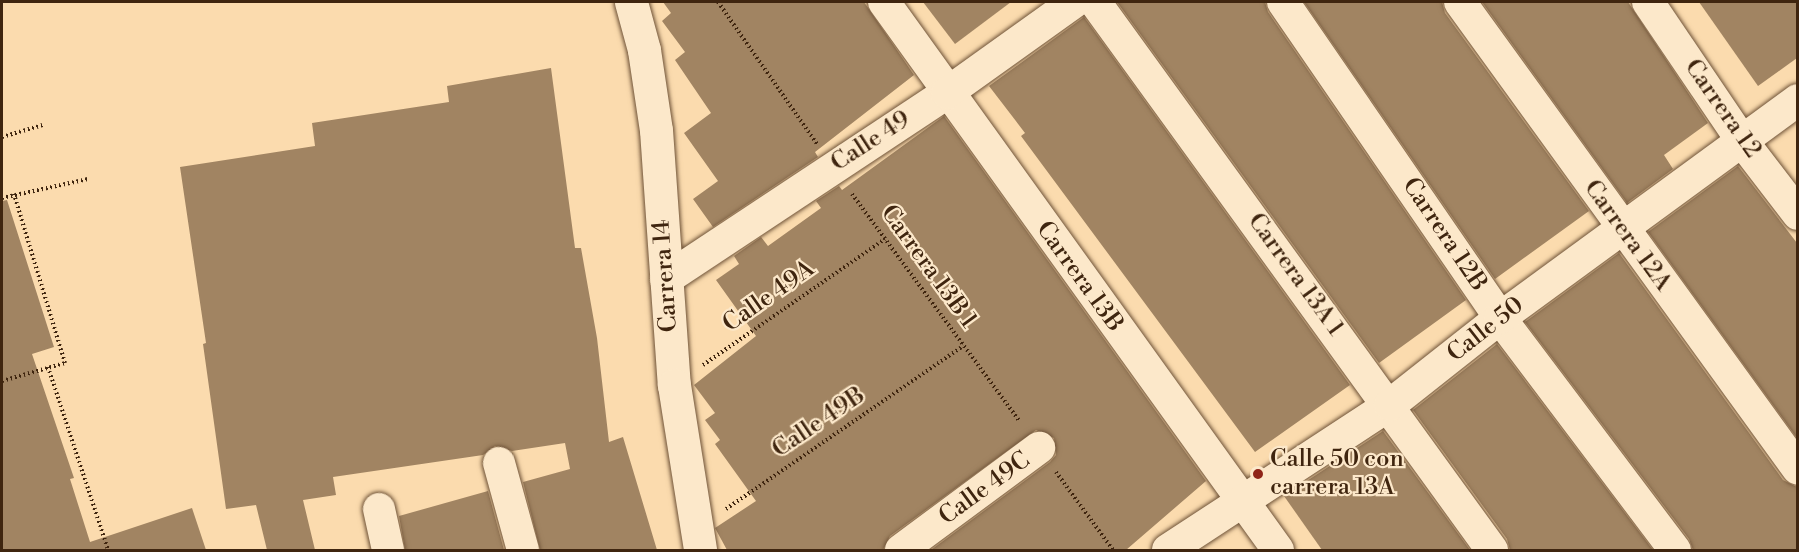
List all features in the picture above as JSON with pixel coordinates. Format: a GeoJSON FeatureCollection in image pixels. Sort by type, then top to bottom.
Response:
{"type":"FeatureCollection","features":[{"type":"Feature","properties":{"kind":"main road","name":"Carrera 14"},"geometry":{"type":"LineString","coordinates":[[631,2],[644,50],[656,130],[674,385],[698,540]]}},
{"type":"Feature","properties":{"kind":"street","name":"Carrera 13B"},"geometry":{"type":"LineString","coordinates":[[884,2],[946,93],[1240,501],[1278,550]]}},
{"type":"Feature","properties":{"kind":"street","name":"Calle 49"},"geometry":{"type":"LineString","coordinates":[[666,279],[946,93],[1074,2]]}},
{"type":"Feature","properties":{"kind":"street","name":"Carrera 13A 1"},"geometry":{"type":"LineString","coordinates":[[1095,2],[1492,550]]}},
{"type":"Feature","properties":{"kind":"street","name":"Carrera 12B"},"geometry":{"type":"LineString","coordinates":[[1283,2],[1500,318],[1675,550]]}},
{"type":"Feature","properties":{"kind":"street","name":"Carrera 12A"},"geometry":{"type":"LineString","coordinates":[[1460,2],[1797,469]]}},
{"type":"Feature","properties":{"kind":"street","name":"Carrera 12"},"geometry":{"type":"LineString","coordinates":[[1648,2],[1742,141],[1797,214]]}},
{"type":"Feature","properties":{"kind":"street","name":"Calle 50"},"geometry":{"type":"LineString","coordinates":[[1168,550],[1389,405],[1500,318],[1797,100]]}},
{"type":"Feature","properties":{"kind":"street","name":"Calle 49C"},"geometry":{"type":"LineString","coordinates":[[901,550],[1040,448]]}},
{"type":"Feature","properties":{"kind":"street"},"geometry":{"type":"LineString","coordinates":[[500,463],[523,550]]}},
{"type":"Feature","properties":{"kind":"street"},"geometry":{"type":"LineString","coordinates":[[378,509],[388,550]]}},
{"type":"Feature","properties":{"kind":"path","name":"Carrera 13B 1"},"geometry":{"type":"LineString","coordinates":[[718,2],[832,167],[1113,550]]}},
{"type":"Feature","properties":{"kind":"path"},"geometry":{"type":"LineString","coordinates":[[2,136],[43,125]]}},
{"type":"Feature","properties":{"kind":"path"},"geometry":{"type":"LineString","coordinates":[[2,198],[88,179]]}},
{"type":"Feature","properties":{"kind":"path"},"geometry":{"type":"LineString","coordinates":[[2,381],[65,363],[14,194]]}},
{"type":"Feature","properties":{"kind":"path","name":"Calle 49A"},"geometry":{"type":"LineString","coordinates":[[674,385],[885,239]]}},
{"type":"Feature","properties":{"kind":"path","name":"Calle 49B"},"geometry":{"type":"LineString","coordinates":[[698,540],[963,346]]}},
{"type":"Feature","properties":{"kind":"path"},"geometry":{"type":"LineString","coordinates":[[48,367],[108,550]]}},
{"type":"Feature","properties":{"kind":"building"},"geometry":{"type":"Polygon","coordinates":[[[663,2],[864,2],[914,75],[815,152],[818,157],[713,227],[693,199],[718,181],[684,133],[711,113],[675,60],[685,52],[662,21],[671,13],[663,2]]]}},
{"type":"Feature","properties":{"kind":"building"},"geometry":{"type":"Polygon","coordinates":[[[923,2],[1011,2],[955,44],[923,2]]]}},
{"type":"Feature","properties":{"kind":"building"},"geometry":{"type":"Polygon","coordinates":[[[1117,2],[1265,2],[1268,12],[1466,300],[1379,363],[1117,2]]]}},
{"type":"Feature","properties":{"kind":"building"},"geometry":{"type":"Polygon","coordinates":[[[1304,2],[1442,2],[1445,13],[1589,211],[1495,279],[1304,2]]]}},
{"type":"Feature","properties":{"kind":"building"},"geometry":{"type":"Polygon","coordinates":[[[1482,2],[1628,2],[1708,123],[1664,155],[1673,169],[1627,203],[1482,2]]]}},
{"type":"Feature","properties":{"kind":"building"},"geometry":{"type":"Polygon","coordinates":[[[1699,2],[1797,2],[1797,58],[1758,86],[1699,2]]]}},
{"type":"Feature","properties":{"kind":"building"},"geometry":{"type":"Polygon","coordinates":[[[1084,17],[1350,385],[1255,452],[1021,136],[1025,133],[989,86],[1084,17]]]}},
{"type":"Feature","properties":{"kind":"building"},"geometry":{"type":"Polygon","coordinates":[[[551,68],[575,248],[581,248],[597,338],[609,442],[623,437],[657,550],[540,550],[523,482],[570,469],[565,443],[512,451],[495,446],[483,455],[333,477],[336,495],[303,500],[315,550],[267,550],[256,505],[226,509],[203,344],[206,343],[180,167],[315,146],[312,123],[449,102],[447,86],[551,68]]]}},
{"type":"Feature","properties":{"kind":"building"},"geometry":{"type":"Polygon","coordinates":[[[944,116],[1206,481],[1126,550],[931,550],[1050,462],[1056,455],[1054,438],[1036,430],[890,536],[883,550],[727,550],[715,528],[756,501],[715,444],[720,440],[705,420],[715,413],[694,385],[756,336],[716,280],[739,264],[734,256],[761,237],[768,246],[821,208],[816,201],[839,186],[842,190],[944,116]]]}},
{"type":"Feature","properties":{"kind":"building"},"geometry":{"type":"Polygon","coordinates":[[[1738,166],[1797,243],[1797,438],[1648,232],[1738,166]]]}},
{"type":"Feature","properties":{"kind":"building"},"geometry":{"type":"Polygon","coordinates":[[[7,200],[54,347],[32,354],[74,478],[70,479],[90,542],[192,508],[206,550],[2,550],[2,201],[7,200]]]}},
{"type":"Feature","properties":{"kind":"building"},"geometry":{"type":"Polygon","coordinates":[[[1619,253],[1783,480],[1797,487],[1797,550],[1693,550],[1689,539],[1525,322],[1619,253]]]}},
{"type":"Feature","properties":{"kind":"building"},"geometry":{"type":"Polygon","coordinates":[[[1497,344],[1653,550],[1510,550],[1507,539],[1413,410],[1497,344]]]}},
{"type":"Feature","properties":{"kind":"building"},"geometry":{"type":"Polygon","coordinates":[[[1383,431],[1470,550],[1322,550],[1284,496],[1383,431]]]}},
{"type":"Feature","properties":{"kind":"building"},"geometry":{"type":"Polygon","coordinates":[[[488,491],[504,550],[405,550],[399,516],[488,491]]]}},
{"type":"Feature","properties":{"kind":"place","name":"Calle 50 con carrera 13A"},"geometry":{"type":"Point","coordinates":[1258,474]}}]}
